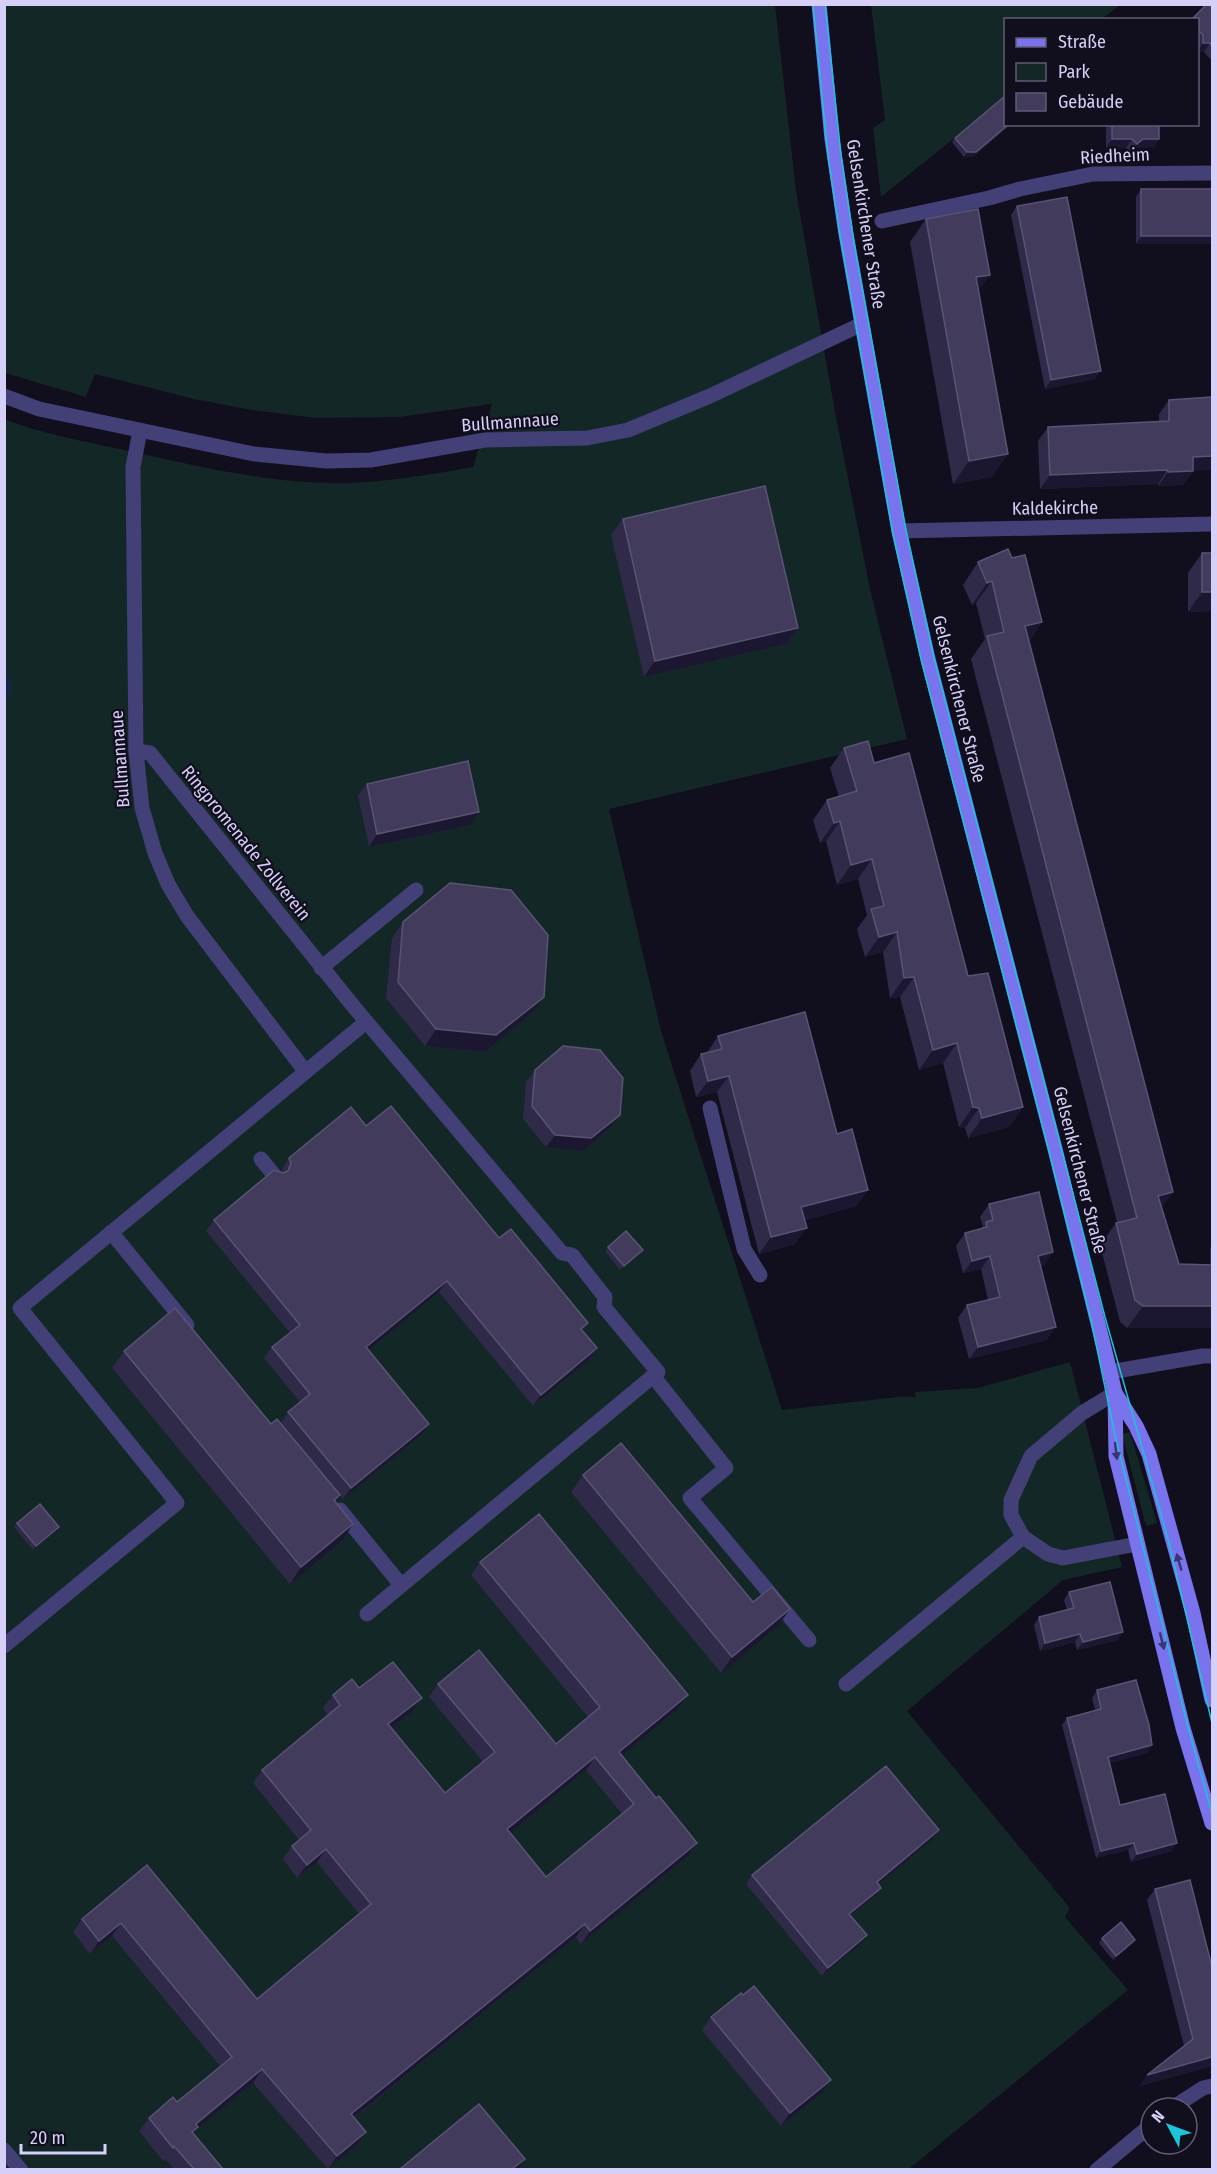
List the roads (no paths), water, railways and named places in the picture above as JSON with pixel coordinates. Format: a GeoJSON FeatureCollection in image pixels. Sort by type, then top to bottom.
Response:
{"type":"FeatureCollection","features":[{"type":"Feature","properties":{"kind":"main road","name":"Gelsenkirchener Straße"},"geometry":{"type":"LineString","coordinates":[[819,4],[832,139],[846,234],[899,531],[928,660],[1052,1137],[1115,1393],[1116,1456],[1137,1544],[1183,1728],[1212,1823]]}},
{"type":"Feature","properties":{"kind":"main road","name":"Gelsenkirchener Straße"},"geometry":{"type":"LineString","coordinates":[[1115,1393],[1136,1426],[1149,1454],[1193,1613],[1212,1700]]}},
{"type":"Feature","properties":{"kind":"street","name":"Riedheim"},"geometry":{"type":"LineString","coordinates":[[1020,189],[1093,174],[1212,173]]}},
{"type":"Feature","properties":{"kind":"street","name":"Gelsenkirchener Straße"},"geometry":{"type":"LineString","coordinates":[[882,221],[1020,189]]}},
{"type":"Feature","properties":{"kind":"street","name":"Bullmannaue"},"geometry":{"type":"LineString","coordinates":[[4,396],[39,409],[254,454],[326,460],[394,457],[485,440],[587,438],[628,430],[710,396],[862,324]]}},
{"type":"Feature","properties":{"kind":"street","name":"Bullmannaue"},"geometry":{"type":"LineString","coordinates":[[140,430],[133,467],[136,751],[142,807],[155,852],[168,884],[196,929],[305,1071]]}},
{"type":"Feature","properties":{"kind":"street","name":"Kaldekirche"},"geometry":{"type":"LineString","coordinates":[[899,531],[1212,524]]}},
{"type":"Feature","properties":{"kind":"street","name":"Ringpromenade Zollverein"},"geometry":{"type":"LineString","coordinates":[[136,751],[150,753],[366,1022],[562,1252],[572,1256],[605,1297],[604,1307],[658,1372],[653,1376]]}},
{"type":"Feature","properties":{"kind":"street"},"geometry":{"type":"LineString","coordinates":[[321,968],[416,890]]}},
{"type":"Feature","properties":{"kind":"street"},"geometry":{"type":"LineString","coordinates":[[4,1646],[177,1503],[20,1308],[111,1232],[237,1136],[305,1071],[366,1022]]}},
{"type":"Feature","properties":{"kind":"street"},"geometry":{"type":"LineString","coordinates":[[710,1108],[744,1249],[760,1275]]}},
{"type":"Feature","properties":{"kind":"street"},"geometry":{"type":"LineString","coordinates":[[261,1159],[274,1175]]}},
{"type":"Feature","properties":{"kind":"street"},"geometry":{"type":"LineString","coordinates":[[111,1232],[199,1340]]}},
{"type":"Feature","properties":{"kind":"street"},"geometry":{"type":"LineString","coordinates":[[1110,1372],[1212,1356]]}},
{"type":"Feature","properties":{"kind":"street"},"geometry":{"type":"LineString","coordinates":[[367,1614],[653,1376],[726,1468],[690,1498],[809,1640]]}},
{"type":"Feature","properties":{"kind":"street"},"geometry":{"type":"LineString","coordinates":[[1115,1393],[1082,1413],[1031,1455],[1011,1500],[1011,1515],[1023,1537],[1048,1554],[1063,1558],[1137,1544]]}},
{"type":"Feature","properties":{"kind":"street"},"geometry":{"type":"LineString","coordinates":[[328,1496],[401,1585]]}},
{"type":"Feature","properties":{"kind":"street"},"geometry":{"type":"LineString","coordinates":[[846,1684],[1023,1537]]}},
{"type":"Feature","properties":{"kind":"street"},"geometry":{"type":"LineString","coordinates":[[1191,2096],[1203,2088],[1212,2086]]}},
{"type":"Feature","properties":{"kind":"street"},"geometry":{"type":"LineString","coordinates":[[1097,2169],[1139,2135]]}},
{"type":"Feature","properties":{"kind":"street"},"geometry":{"type":"LineString","coordinates":[[4,2150],[21,2169]]}},
{"type":"Feature","properties":{"kind":"water"},"geometry":{"type":"Polygon","coordinates":[[[4,670],[12,682],[11,694],[5,702],[4,670]]]}},
{"type":"Feature","properties":{"kind":"tram line"},"geometry":{"type":"LineString","coordinates":[[813,4],[828,156],[839,229],[893,534],[921,659],[1049,1151],[1091,1320],[1115,1435],[1188,1727],[1212,1813]]}},
{"type":"Feature","properties":{"kind":"tram line"},"geometry":{"type":"LineString","coordinates":[[825,4],[841,155],[854,243],[906,530],[934,658],[1105,1317],[1168,1539],[1212,1723]]}}]}
